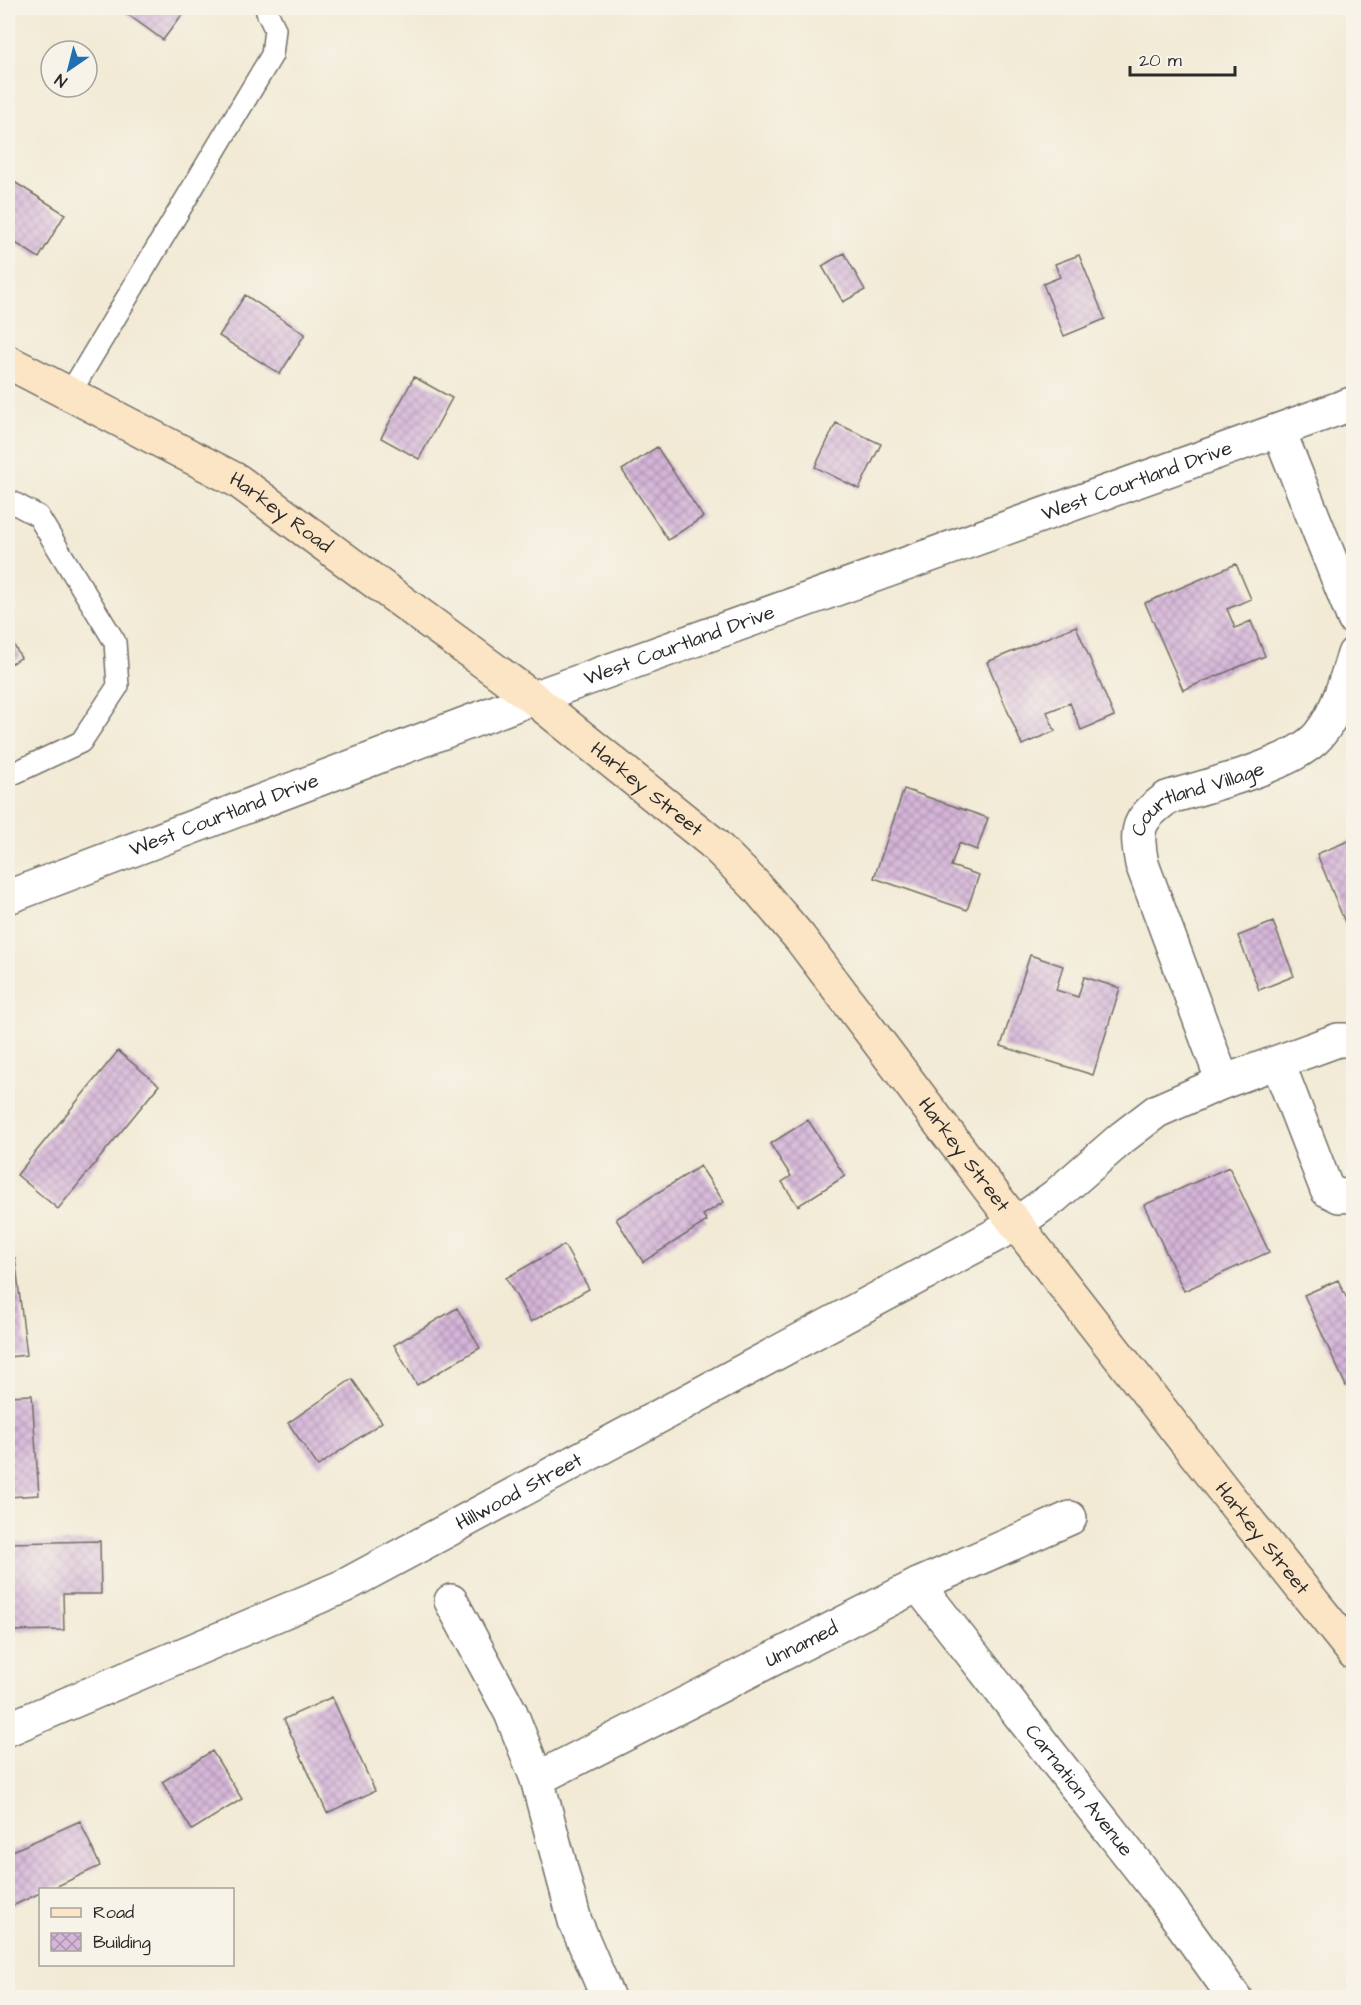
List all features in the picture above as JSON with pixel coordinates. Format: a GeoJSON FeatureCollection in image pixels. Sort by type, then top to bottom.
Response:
{"type":"FeatureCollection","features":[{"type":"Feature","properties":{"kind":"street","name":"Harkey Road"},"geometry":{"type":"LineString","coordinates":[[8,362],[238,481],[533,698]]}},
{"type":"Feature","properties":{"kind":"street","name":"West Courtland Drive"},"geometry":{"type":"LineString","coordinates":[[8,897],[533,698],[1353,403]]}},
{"type":"Feature","properties":{"kind":"street"},"geometry":{"type":"LineString","coordinates":[[1279,430],[1353,619]]}},
{"type":"Feature","properties":{"kind":"street","name":"Courtland Village"},"geometry":{"type":"LineString","coordinates":[[1223,1082],[1142,864],[1137,840],[1141,822],[1167,798],[1284,761],[1311,742],[1330,718],[1348,674],[1353,654]]}},
{"type":"Feature","properties":{"kind":"street","name":"Harkey Street"},"geometry":{"type":"LineString","coordinates":[[533,698],[713,843],[756,886],[800,938],[1016,1224],[1353,1653]]}},
{"type":"Feature","properties":{"kind":"street"},"geometry":{"type":"LineString","coordinates":[[1016,1224],[1054,1197],[1123,1137],[1157,1111],[1223,1082],[1338,1040],[1353,1040]]}},
{"type":"Feature","properties":{"kind":"street"},"geometry":{"type":"LineString","coordinates":[[1278,1063],[1326,1190],[1339,1196],[1353,1195]]}},
{"type":"Feature","properties":{"kind":"street","name":"Hillwood Street"},"geometry":{"type":"LineString","coordinates":[[8,1729],[344,1586],[1016,1224]]}},
{"type":"Feature","properties":{"kind":"street","name":"Unnamed"},"geometry":{"type":"LineString","coordinates":[[537,1779],[918,1585],[1070,1518]]}},
{"type":"Feature","properties":{"kind":"street","name":"Carnation Avenue"},"geometry":{"type":"LineString","coordinates":[[918,1585],[1164,1899],[1235,1998]]}},
{"type":"Feature","properties":{"kind":"street"},"geometry":{"type":"LineString","coordinates":[[451,1601],[511,1713],[537,1779],[575,1921],[608,1998]]}},
{"type":"Feature","properties":{"kind":"lane"},"geometry":{"type":"LineString","coordinates":[[70,393],[272,55],[275,29],[267,12]]}},
{"type":"Feature","properties":{"kind":"lane"},"geometry":{"type":"LineString","coordinates":[[8,500],[38,516],[115,642],[118,686],[81,742],[8,776]]}},
{"type":"Feature","properties":{"kind":"building"},"geometry":{"type":"Polygon","coordinates":[[[119,8],[187,8],[163,40],[119,8]]]}},
{"type":"Feature","properties":{"kind":"building"},"geometry":{"type":"Polygon","coordinates":[[[8,178],[65,214],[39,258],[8,238],[8,178]]]}},
{"type":"Feature","properties":{"kind":"building"},"geometry":{"type":"Polygon","coordinates":[[[844,253],[865,290],[843,302],[822,266],[844,253]]]}},
{"type":"Feature","properties":{"kind":"building"},"geometry":{"type":"Polygon","coordinates":[[[1079,255],[1105,319],[1064,336],[1043,284],[1060,277],[1055,264],[1079,255]]]}},
{"type":"Feature","properties":{"kind":"building"},"geometry":{"type":"Polygon","coordinates":[[[245,295],[305,334],[280,374],[219,336],[245,295]]]}},
{"type":"Feature","properties":{"kind":"building"},"geometry":{"type":"Polygon","coordinates":[[[414,377],[452,398],[419,459],[381,438],[414,377]]]}},
{"type":"Feature","properties":{"kind":"building"},"geometry":{"type":"Polygon","coordinates":[[[836,423],[881,444],[859,489],[815,467],[836,423]]]}},
{"type":"Feature","properties":{"kind":"building"},"geometry":{"type":"Polygon","coordinates":[[[657,447],[703,517],[668,540],[622,470],[657,447]]]}},
{"type":"Feature","properties":{"kind":"building"},"geometry":{"type":"Polygon","coordinates":[[[1236,564],[1251,599],[1227,609],[1235,628],[1251,621],[1265,656],[1183,690],[1145,603],[1236,564]]]}},
{"type":"Feature","properties":{"kind":"building"},"geometry":{"type":"Polygon","coordinates":[[[1076,626],[1114,716],[1081,730],[1070,703],[1047,712],[1055,731],[1022,745],[987,662],[1076,626]]]}},
{"type":"Feature","properties":{"kind":"building"},"geometry":{"type":"Polygon","coordinates":[[[8,634],[21,658],[8,665],[8,634]]]}},
{"type":"Feature","properties":{"kind":"building"},"geometry":{"type":"Polygon","coordinates":[[[904,789],[988,818],[977,850],[959,843],[951,866],[979,875],[967,910],[874,878],[904,789]]]}},
{"type":"Feature","properties":{"kind":"building"},"geometry":{"type":"Polygon","coordinates":[[[1353,839],[1354,841],[1353,942],[1317,854],[1353,839]]]}},
{"type":"Feature","properties":{"kind":"building"},"geometry":{"type":"Polygon","coordinates":[[[1273,922],[1294,976],[1259,990],[1238,936],[1273,922]]]}},
{"type":"Feature","properties":{"kind":"building"},"geometry":{"type":"Polygon","coordinates":[[[1030,955],[1063,966],[1056,990],[1078,997],[1084,977],[1120,988],[1093,1075],[1001,1046],[1030,955]]]}},
{"type":"Feature","properties":{"kind":"building"},"geometry":{"type":"Polygon","coordinates":[[[118,1051],[159,1085],[58,1209],[17,1175],[118,1051]]]}},
{"type":"Feature","properties":{"kind":"building"},"geometry":{"type":"Polygon","coordinates":[[[808,1120],[845,1176],[798,1206],[782,1182],[791,1176],[770,1144],[808,1120]]]}},
{"type":"Feature","properties":{"kind":"building"},"geometry":{"type":"Polygon","coordinates":[[[700,1166],[724,1202],[703,1215],[707,1221],[643,1262],[616,1219],[700,1166]]]}},
{"type":"Feature","properties":{"kind":"building"},"geometry":{"type":"Polygon","coordinates":[[[1229,1167],[1269,1252],[1184,1291],[1144,1205],[1229,1167]]]}},
{"type":"Feature","properties":{"kind":"building"},"geometry":{"type":"Polygon","coordinates":[[[564,1245],[589,1289],[531,1322],[506,1278],[564,1245]]]}},
{"type":"Feature","properties":{"kind":"building"},"geometry":{"type":"Polygon","coordinates":[[[15,1258],[27,1355],[8,1357],[8,1259],[15,1258]]]}},
{"type":"Feature","properties":{"kind":"building"},"geometry":{"type":"Polygon","coordinates":[[[1338,1280],[1350,1305],[1354,1304],[1354,1383],[1346,1386],[1304,1295],[1338,1280]]]}},
{"type":"Feature","properties":{"kind":"building"},"geometry":{"type":"Polygon","coordinates":[[[457,1308],[480,1348],[417,1385],[394,1345],[457,1308]]]}},
{"type":"Feature","properties":{"kind":"building"},"geometry":{"type":"Polygon","coordinates":[[[352,1379],[382,1422],[318,1466],[288,1423],[352,1379]]]}},
{"type":"Feature","properties":{"kind":"building"},"geometry":{"type":"Polygon","coordinates":[[[32,1395],[39,1495],[8,1497],[8,1396],[32,1395]]]}},
{"type":"Feature","properties":{"kind":"building"},"geometry":{"type":"Polygon","coordinates":[[[100,1541],[101,1594],[63,1594],[64,1630],[8,1631],[8,1543],[100,1541]]]}},
{"type":"Feature","properties":{"kind":"building"},"geometry":{"type":"Polygon","coordinates":[[[332,1697],[375,1791],[327,1813],[284,1719],[332,1697]]]}},
{"type":"Feature","properties":{"kind":"building"},"geometry":{"type":"Polygon","coordinates":[[[212,1751],[242,1799],[192,1830],[162,1782],[212,1751]]]}},
{"type":"Feature","properties":{"kind":"building"},"geometry":{"type":"Polygon","coordinates":[[[80,1821],[100,1866],[53,1888],[39,1888],[39,1893],[8,1908],[8,1853],[80,1821]]]}}]}
